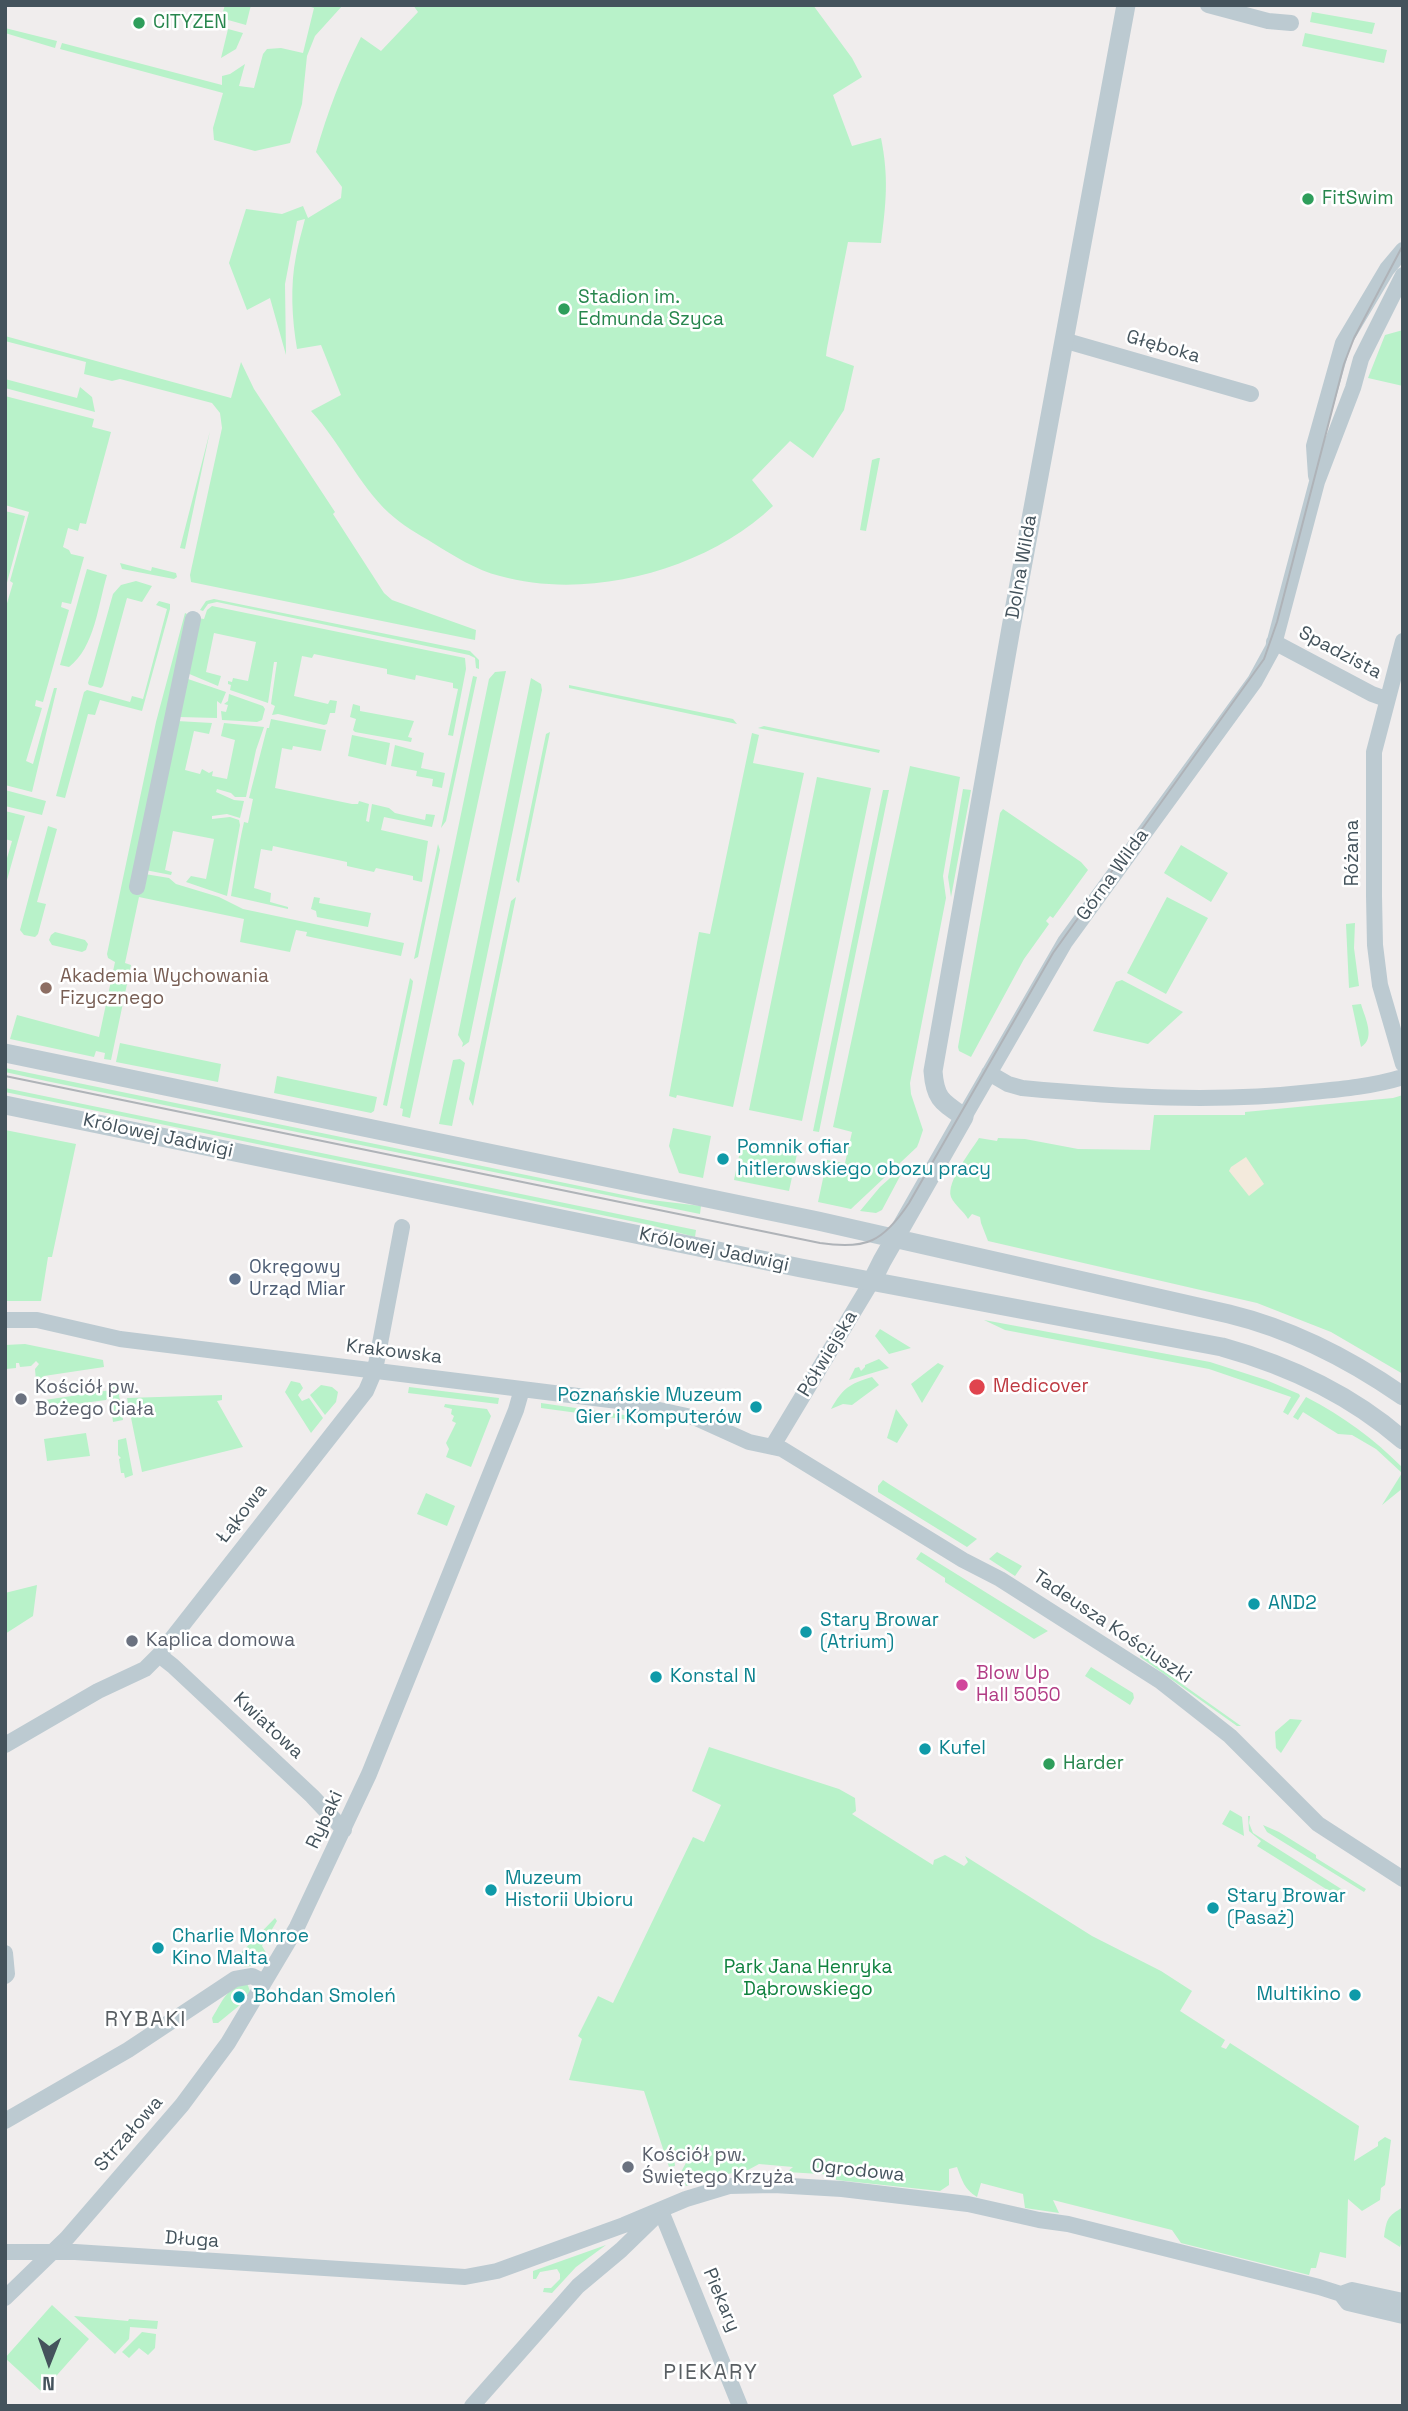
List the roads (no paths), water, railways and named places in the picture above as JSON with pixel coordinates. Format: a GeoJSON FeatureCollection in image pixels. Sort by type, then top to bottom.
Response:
{"type":"FeatureCollection","features":[{"type":"Feature","properties":{"kind":"street","name":"Dolna Wilda"},"geometry":{"type":"LineString","coordinates":[[964,1117],[939,1099],[934,1087],[933,1071],[1063,340],[1126,5]]}},
{"type":"Feature","properties":{"kind":"street"},"geometry":{"type":"LineString","coordinates":[[1208,5],[1268,21],[1291,23]]}},
{"type":"Feature","properties":{"kind":"street","name":"Górna Wilda"},"geometry":{"type":"LineString","coordinates":[[1317,482],[1314,446],[1343,343],[1387,269],[1403,250]]}},
{"type":"Feature","properties":{"kind":"street","name":"Górna Wilda"},"geometry":{"type":"LineString","coordinates":[[881,1261],[1065,942],[1255,681],[1274,642],[1317,482],[1353,388],[1361,359],[1403,275]]}},
{"type":"Feature","properties":{"kind":"street","name":"Głęboka"},"geometry":{"type":"LineString","coordinates":[[1063,340],[1251,394]]}},
{"type":"Feature","properties":{"kind":"street"},"geometry":{"type":"LineString","coordinates":[[136,887],[193,619]]}},
{"type":"Feature","properties":{"kind":"street","name":"Różana"},"geometry":{"type":"LineString","coordinates":[[1403,641],[1374,752],[1375,945],[1384,1003],[1403,1064]]}},
{"type":"Feature","properties":{"kind":"street","name":"Spadzista"},"geometry":{"type":"LineString","coordinates":[[1274,642],[1371,694],[1386,699]]}},
{"type":"Feature","properties":{"kind":"street"},"geometry":{"type":"LineString","coordinates":[[5,1053],[895,1238],[1258,1322],[1339,1357],[1403,1396]]}},
{"type":"Feature","properties":{"kind":"street"},"geometry":{"type":"LineString","coordinates":[[989,1073],[1008,1084],[1022,1088],[1185,1099],[1285,1095],[1362,1086],[1403,1077]]}},
{"type":"Feature","properties":{"kind":"street","name":"Królowej Jadwigi"},"geometry":{"type":"LineString","coordinates":[[5,1105],[872,1282],[1184,1338],[1235,1350],[1270,1362],[1325,1387],[1357,1406],[1403,1440]]}},
{"type":"Feature","properties":{"kind":"street","name":"Łąkowa"},"geometry":{"type":"LineString","coordinates":[[5,1745],[98,1691],[145,1669],[159,1655],[365,1393],[375,1370],[402,1227]]}},
{"type":"Feature","properties":{"kind":"street","name":"Półwiejska"},"geometry":{"type":"LineString","coordinates":[[772,1447],[872,1282],[881,1261]]}},
{"type":"Feature","properties":{"kind":"street","name":"Krakowska"},"geometry":{"type":"LineString","coordinates":[[5,1320],[37,1320],[120,1339],[642,1406],[696,1418],[749,1442],[772,1447]]}},
{"type":"Feature","properties":{"kind":"street","name":"Rybaki"},"geometry":{"type":"LineString","coordinates":[[264,1982],[297,1927],[344,1830],[507,1432],[522,1389]]}},
{"type":"Feature","properties":{"kind":"street","name":"Tadeusza Kościuszki"},"geometry":{"type":"LineString","coordinates":[[772,1447],[791,1453],[963,1560],[1000,1579],[1160,1681],[1230,1736],[1318,1824],[1403,1879]]}},
{"type":"Feature","properties":{"kind":"street","name":"Kwiatowa"},"geometry":{"type":"LineString","coordinates":[[159,1655],[286,1772],[344,1830]]}},
{"type":"Feature","properties":{"kind":"street"},"geometry":{"type":"LineString","coordinates":[[5,1953],[8,1974],[5,1976]]}},
{"type":"Feature","properties":{"kind":"street"},"geometry":{"type":"LineString","coordinates":[[5,2121],[128,2050],[235,1979],[245,1975],[264,1982]]}},
{"type":"Feature","properties":{"kind":"street","name":"Strzałowa"},"geometry":{"type":"LineString","coordinates":[[5,2298],[67,2238],[182,2105],[228,2043],[264,1982]]}},
{"type":"Feature","properties":{"kind":"street","name":"Ogrodowa"},"geometry":{"type":"LineString","coordinates":[[376,2273],[481,2276],[661,2211],[710,2190],[752,2185],[842,2189],[955,2203],[1068,2224],[1319,2287],[1341,2294],[1348,2303],[1403,2316]]}},
{"type":"Feature","properties":{"kind":"street"},"geometry":{"type":"LineString","coordinates":[[472,2406],[578,2286],[621,2250],[661,2211]]}},
{"type":"Feature","properties":{"kind":"street","name":"Piekary"},"geometry":{"type":"LineString","coordinates":[[661,2211],[740,2406]]}},
{"type":"Feature","properties":{"kind":"street","name":"Długa"},"geometry":{"type":"LineString","coordinates":[[5,2252],[75,2252],[376,2273]]}},
{"type":"Feature","properties":{"kind":"street","name":"Ogrodowa"},"geometry":{"type":"LineString","coordinates":[[1341,2294],[1352,2290],[1403,2301]]}},
{"type":"Feature","properties":{"kind":"tram line"},"geometry":{"type":"LineString","coordinates":[[5,1076],[820,1243],[862,1244],[882,1235],[909,1203],[1053,953],[1264,659],[1277,622],[1344,364],[1354,338],[1403,245]]}},
{"type":"Feature","properties":{"kind":"place","name":"CITYZEN"},"geometry":{"type":"Point","coordinates":[139,23]}},
{"type":"Feature","properties":{"kind":"place","name":"FitSwim"},"geometry":{"type":"Point","coordinates":[1308,199]}},
{"type":"Feature","properties":{"kind":"place","name":"Stadion im. Edmunda Szyca"},"geometry":{"type":"Point","coordinates":[564,309]}},
{"type":"Feature","properties":{"kind":"place","name":"Akademia Wychowania Fizycznego"},"geometry":{"type":"Point","coordinates":[46,988]}},
{"type":"Feature","properties":{"kind":"place","name":"Pomnik ofiar hitlerowskiego obozu pracy"},"geometry":{"type":"Point","coordinates":[723,1159]}},
{"type":"Feature","properties":{"kind":"place","name":"Okręgowy Urząd Miar"},"geometry":{"type":"Point","coordinates":[235,1279]}},
{"type":"Feature","properties":{"kind":"place","name":"Medicover"},"geometry":{"type":"Point","coordinates":[977,1387]}},
{"type":"Feature","properties":{"kind":"place","name":"Kościół pw. Bożego Ciała"},"geometry":{"type":"Point","coordinates":[21,1399]}},
{"type":"Feature","properties":{"kind":"place","name":"Poznańskie Muzeum Gier i Komputerów"},"geometry":{"type":"Point","coordinates":[756,1407]}},
{"type":"Feature","properties":{"kind":"place","name":"AND2"},"geometry":{"type":"Point","coordinates":[1254,1604]}},
{"type":"Feature","properties":{"kind":"place","name":"Stary Browar (Atrium)"},"geometry":{"type":"Point","coordinates":[806,1632]}},
{"type":"Feature","properties":{"kind":"place","name":"Kaplica domowa"},"geometry":{"type":"Point","coordinates":[132,1641]}},
{"type":"Feature","properties":{"kind":"place","name":"Konstal N"},"geometry":{"type":"Point","coordinates":[656,1677]}},
{"type":"Feature","properties":{"kind":"place","name":"Blow Up Hall 5050"},"geometry":{"type":"Point","coordinates":[962,1685]}},
{"type":"Feature","properties":{"kind":"place","name":"Kufel"},"geometry":{"type":"Point","coordinates":[925,1749]}},
{"type":"Feature","properties":{"kind":"place","name":"Harder"},"geometry":{"type":"Point","coordinates":[1049,1764]}},
{"type":"Feature","properties":{"kind":"place","name":"Muzeum Historii Ubioru"},"geometry":{"type":"Point","coordinates":[491,1890]}},
{"type":"Feature","properties":{"kind":"place","name":"Stary Browar (Pasaż)"},"geometry":{"type":"Point","coordinates":[1213,1908]}},
{"type":"Feature","properties":{"kind":"place","name":"Charlie Monroe Kino Malta"},"geometry":{"type":"Point","coordinates":[158,1948]}},
{"type":"Feature","properties":{"kind":"place","name":"Multikino"},"geometry":{"type":"Point","coordinates":[1355,1995]}},
{"type":"Feature","properties":{"kind":"place","name":"Bohdan Smoleń"},"geometry":{"type":"Point","coordinates":[239,1997]}},
{"type":"Feature","properties":{"kind":"place","name":"Kościół pw. Świętego Krzyża"},"geometry":{"type":"Point","coordinates":[628,2167]}},
{"type":"Feature","properties":{"kind":"district","name":"RYBAKI"},"geometry":{"type":"Point","coordinates":[146,2020]}},
{"type":"Feature","properties":{"kind":"district","name":"PIEKARY"},"geometry":{"type":"Point","coordinates":[711,2373]}},
{"type":"Feature","properties":{"kind":"park label","name":"Park Jana Henryka Dąbrowskiego"},"geometry":{"type":"Point","coordinates":[808,1979]}}]}
